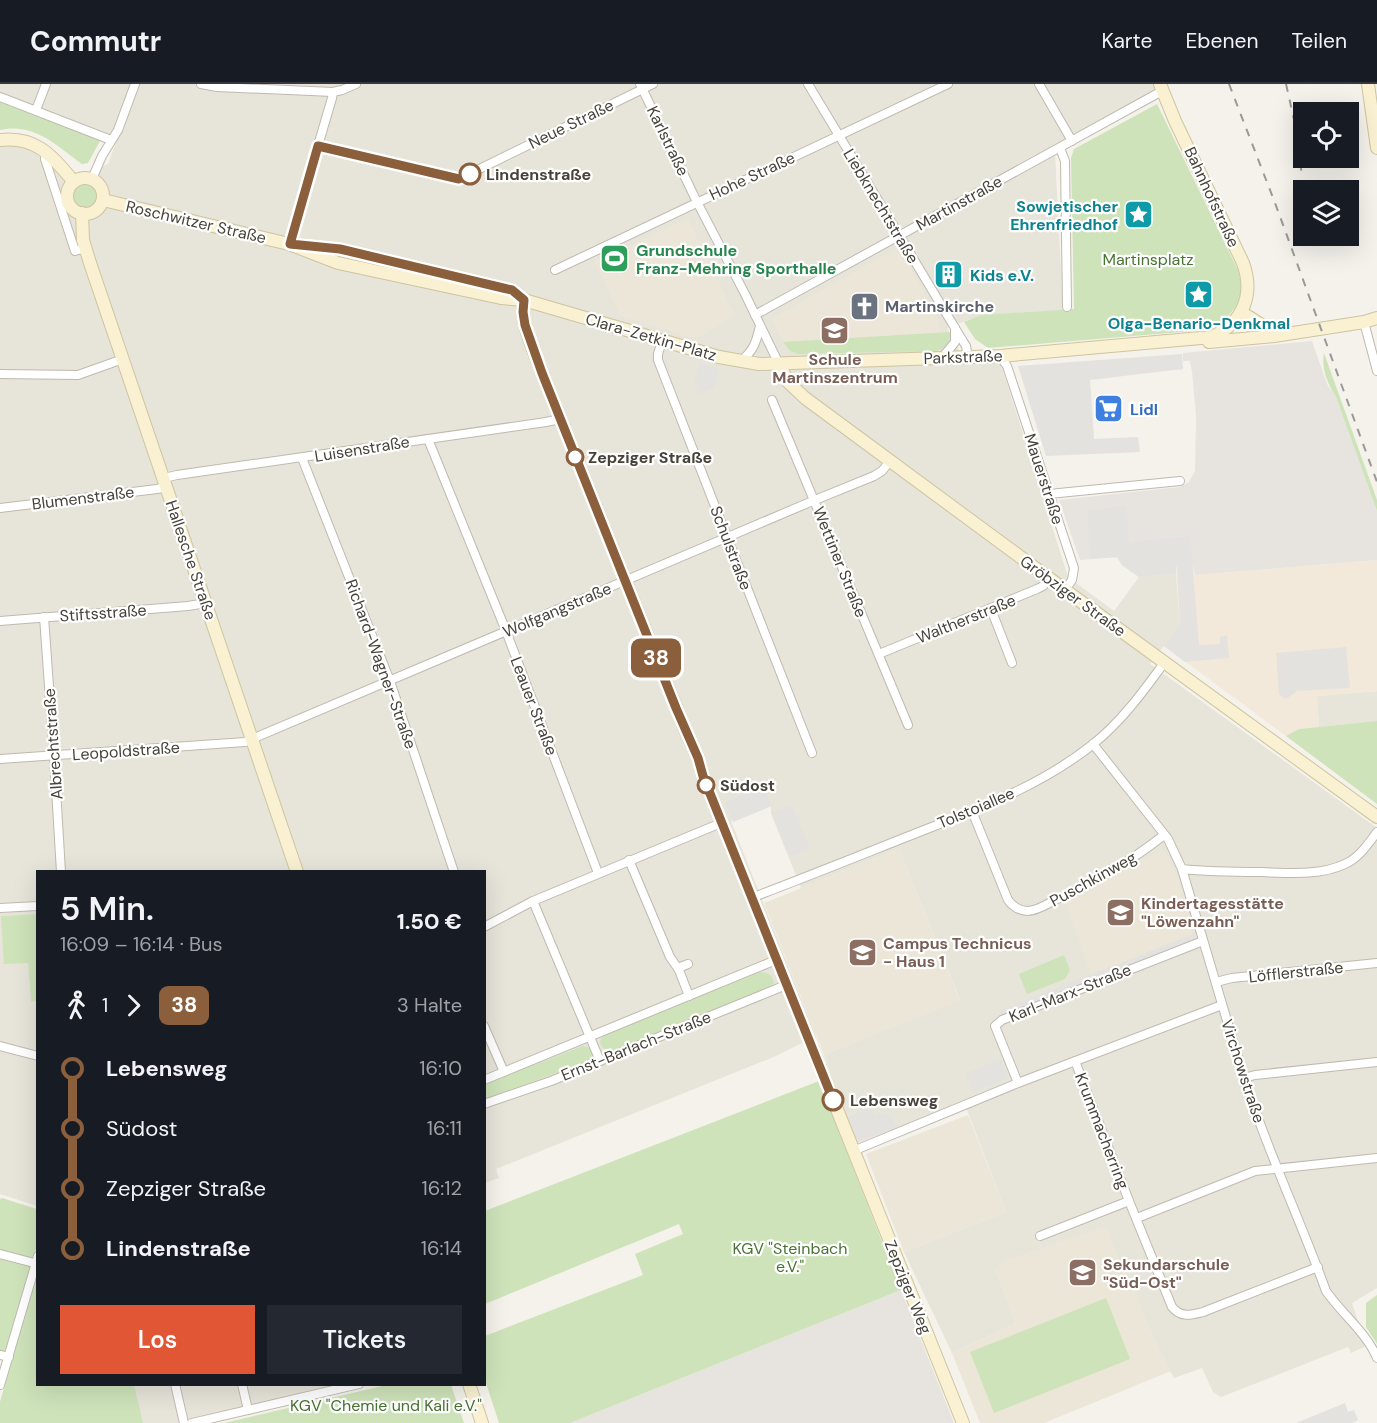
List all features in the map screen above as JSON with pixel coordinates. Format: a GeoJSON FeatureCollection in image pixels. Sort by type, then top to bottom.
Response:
{"type":"FeatureCollection","features":[{"type":"Feature","properties":{"kind":"main road"},"geometry":{"type":"LineString","coordinates":[[1368,84],[1377,148]]}},
{"type":"Feature","properties":{"kind":"main road","name":"Bahnhofstraße"},"geometry":{"type":"LineString","coordinates":[[1161,87],[1245,268],[1248,288],[1241,312]]}},
{"type":"Feature","properties":{"kind":"main road"},"geometry":{"type":"LineString","coordinates":[[0,140],[26,141],[46,151],[74,182]]}},
{"type":"Feature","properties":{"kind":"main road"},"geometry":{"type":"LineString","coordinates":[[82,178],[92,179],[101,188],[103,200],[95,211],[82,213],[71,207],[68,190],[74,182],[82,178]]}},
{"type":"Feature","properties":{"kind":"main road","name":"Roschwitzer Straße"},"geometry":{"type":"LineString","coordinates":[[103,200],[290,244],[340,249],[512,290],[524,300]]}},
{"type":"Feature","properties":{"kind":"main road","name":"Hallesche Straße"},"geometry":{"type":"LineString","coordinates":[[82,213],[82,231],[86,248],[296,870]]}},
{"type":"Feature","properties":{"kind":"main road"},"geometry":{"type":"LineString","coordinates":[[524,300],[525,325],[560,419],[698,758],[721,823],[853,1151]]}},
{"type":"Feature","properties":{"kind":"main road","name":"Clara-Zetkin-Platz"},"geometry":{"type":"LineString","coordinates":[[524,300],[719,357],[740,362],[779,364]]}},
{"type":"Feature","properties":{"kind":"main road","name":"Parkstraße"},"geometry":{"type":"LineString","coordinates":[[779,364],[968,357],[1004,361],[1017,354],[1212,337],[1231,325],[1241,312],[1268,329],[1287,333]]}},
{"type":"Feature","properties":{"kind":"main road","name":"Parkstraße"},"geometry":{"type":"LineString","coordinates":[[1148,343],[1150,347],[1274,336],[1377,318]]}},
{"type":"Feature","properties":{"kind":"main road","name":"Gröbziger Straße"},"geometry":{"type":"LineString","coordinates":[[779,364],[788,382],[797,392],[1377,817]]}},
{"type":"Feature","properties":{"kind":"main road","name":"Zepziger Weg"},"geometry":{"type":"LineString","coordinates":[[853,1151],[963,1423]]}},
{"type":"Feature","properties":{"kind":"main road"},"geometry":{"type":"LineString","coordinates":[[470,1386],[482,1423]]}},
{"type":"Feature","properties":{"kind":"street"},"geometry":{"type":"LineString","coordinates":[[36,110],[46,84]]}},
{"type":"Feature","properties":{"kind":"street"},"geometry":{"type":"LineString","coordinates":[[92,179],[118,130],[135,84]]}},
{"type":"Feature","properties":{"kind":"street"},"geometry":{"type":"LineString","coordinates":[[201,84],[217,87],[333,92],[356,84]]}},
{"type":"Feature","properties":{"kind":"street","name":"Neue Straße"},"geometry":{"type":"LineString","coordinates":[[318,146],[459,179],[641,86],[652,84]]}},
{"type":"Feature","properties":{"kind":"street","name":"Liebknechtstraße"},"geometry":{"type":"LineString","coordinates":[[808,84],[966,346],[968,357]]}},
{"type":"Feature","properties":{"kind":"street","name":"Hohe Straße"},"geometry":{"type":"LineString","coordinates":[[555,270],[948,84]]}},
{"type":"Feature","properties":{"kind":"street"},"geometry":{"type":"LineString","coordinates":[[1039,84],[1072,141]]}},
{"type":"Feature","properties":{"kind":"street","name":"Karlstraße"},"geometry":{"type":"LineString","coordinates":[[641,86],[779,364]]}},
{"type":"Feature","properties":{"kind":"street","name":"Martinstraße"},"geometry":{"type":"LineString","coordinates":[[755,315],[1060,148],[1161,87]]}},
{"type":"Feature","properties":{"kind":"street"},"geometry":{"type":"LineString","coordinates":[[290,244],[333,92]]}},
{"type":"Feature","properties":{"kind":"street"},"geometry":{"type":"LineString","coordinates":[[0,97],[111,140]]}},
{"type":"Feature","properties":{"kind":"street"},"geometry":{"type":"LineString","coordinates":[[1060,148],[1065,161],[1067,307]]}},
{"type":"Feature","properties":{"kind":"street"},"geometry":{"type":"LineString","coordinates":[[46,151],[45,159],[75,251],[86,248]]}},
{"type":"Feature","properties":{"kind":"street"},"geometry":{"type":"LineString","coordinates":[[1364,322],[1377,371]]}},
{"type":"Feature","properties":{"kind":"street"},"geometry":{"type":"LineString","coordinates":[[740,362],[756,345],[760,326]]}},
{"type":"Feature","properties":{"kind":"street"},"geometry":{"type":"LineString","coordinates":[[942,358],[955,342],[955,328]]}},
{"type":"Feature","properties":{"kind":"street","name":"Schulstraße"},"geometry":{"type":"LineString","coordinates":[[662,341],[658,360],[812,753]]}},
{"type":"Feature","properties":{"kind":"street"},"geometry":{"type":"LineString","coordinates":[[0,374],[78,375],[123,359]]}},
{"type":"Feature","properties":{"kind":"street","name":"Mauerstraße"},"geometry":{"type":"LineString","coordinates":[[1004,361],[1074,568],[1072,580],[1065,590]]}},
{"type":"Feature","properties":{"kind":"street","name":"Wettiner Straße"},"geometry":{"type":"LineString","coordinates":[[772,400],[908,725]]}},
{"type":"Feature","properties":{"kind":"street","name":"Luisenstraße"},"geometry":{"type":"LineString","coordinates":[[165,482],[177,475],[560,419]]}},
{"type":"Feature","properties":{"kind":"street","name":"Leauer Straße"},"geometry":{"type":"LineString","coordinates":[[428,439],[506,631],[598,873]]}},
{"type":"Feature","properties":{"kind":"street","name":"Richard-Wagner-Straße"},"geometry":{"type":"LineString","coordinates":[[302,458],[390,681],[453,870]]}},
{"type":"Feature","properties":{"kind":"street","name":"Wolfgangstraße"},"geometry":{"type":"LineString","coordinates":[[252,739],[874,476],[891,461]]}},
{"type":"Feature","properties":{"kind":"street"},"geometry":{"type":"LineString","coordinates":[[1049,494],[1180,481]]}},
{"type":"Feature","properties":{"kind":"street","name":"Blumenstraße"},"geometry":{"type":"LineString","coordinates":[[0,508],[157,489],[165,482]]}},
{"type":"Feature","properties":{"kind":"street","name":"Waltherstraße"},"geometry":{"type":"LineString","coordinates":[[879,654],[1037,589],[1050,579]]}},
{"type":"Feature","properties":{"kind":"street","name":"Stiftsstraße"},"geometry":{"type":"LineString","coordinates":[[0,621],[206,603]]}},
{"type":"Feature","properties":{"kind":"street"},"geometry":{"type":"LineString","coordinates":[[991,609],[1012,663]]}},
{"type":"Feature","properties":{"kind":"street","name":"Albrechtstraße"},"geometry":{"type":"LineString","coordinates":[[44,617],[61,870]]}},
{"type":"Feature","properties":{"kind":"street","name":"Tolstoiallee"},"geometry":{"type":"LineString","coordinates":[[751,898],[972,811],[1021,790],[1056,771],[1093,744],[1126,712],[1164,663]]}},
{"type":"Feature","properties":{"kind":"street","name":"Leopoldstraße"},"geometry":{"type":"LineString","coordinates":[[0,759],[238,743],[252,739]]}},
{"type":"Feature","properties":{"kind":"street","name":"Virchowstraße"},"geometry":{"type":"LineString","coordinates":[[1093,744],[1168,839],[1182,869],[1254,1110],[1276,1168],[1326,1291],[1372,1347],[1377,1358]]}},
{"type":"Feature","properties":{"kind":"street","name":"Puschkinweg"},"geometry":{"type":"LineString","coordinates":[[972,811],[1008,900],[1015,907],[1028,911],[1074,892],[1150,846],[1164,835]]}},
{"type":"Feature","properties":{"kind":"street"},"geometry":{"type":"LineString","coordinates":[[486,926],[533,901],[721,823]]}},
{"type":"Feature","properties":{"kind":"street"},"geometry":{"type":"LineString","coordinates":[[1182,869],[1209,872],[1299,873],[1326,870],[1353,859],[1377,832]]}},
{"type":"Feature","properties":{"kind":"street"},"geometry":{"type":"LineString","coordinates":[[629,860],[689,996]]}},
{"type":"Feature","properties":{"kind":"street"},"geometry":{"type":"LineString","coordinates":[[533,901],[600,1061]]}},
{"type":"Feature","properties":{"kind":"street"},"geometry":{"type":"LineString","coordinates":[[0,908],[36,906]]}},
{"type":"Feature","properties":{"kind":"street","name":"Karl-Marx-Straße"},"geometry":{"type":"LineString","coordinates":[[1018,1083],[995,1026],[1002,1020],[1203,941]]}},
{"type":"Feature","properties":{"kind":"street","name":"Ernst-Barlach-Straße"},"geometry":{"type":"LineString","coordinates":[[486,1079],[776,960]]}},
{"type":"Feature","properties":{"kind":"street","name":"Löfflerstraße"},"geometry":{"type":"LineString","coordinates":[[1215,982],[1232,978],[1377,963]]}},
{"type":"Feature","properties":{"kind":"street"},"geometry":{"type":"LineString","coordinates":[[678,968],[688,964]]}},
{"type":"Feature","properties":{"kind":"street","name":"Ernst-Barlach-Straße"},"geometry":{"type":"LineString","coordinates":[[486,1103],[551,1081],[786,985]]}},
{"type":"Feature","properties":{"kind":"street"},"geometry":{"type":"LineString","coordinates":[[853,1151],[1018,1083],[1222,1005]]}},
{"type":"Feature","properties":{"kind":"street"},"geometry":{"type":"LineString","coordinates":[[486,1031],[504,1072]]}},
{"type":"Feature","properties":{"kind":"street"},"geometry":{"type":"LineString","coordinates":[[0,1046],[36,1055]]}},
{"type":"Feature","properties":{"kind":"street","name":"Krummacherring"},"geometry":{"type":"LineString","coordinates":[[1075,1061],[1129,1202],[1172,1307],[1177,1313],[1190,1315],[1203,1312],[1318,1267]]}},
{"type":"Feature","properties":{"kind":"street"},"geometry":{"type":"LineString","coordinates":[[1244,1078],[1377,1062]]}},
{"type":"Feature","properties":{"kind":"street"},"geometry":{"type":"LineString","coordinates":[[1137,1218],[1255,1171],[1377,1158]]}},
{"type":"Feature","properties":{"kind":"street","name":"Krummacherring"},"geometry":{"type":"LineString","coordinates":[[1040,1236],[1129,1202]]}},
{"type":"Feature","properties":{"kind":"street"},"geometry":{"type":"LineString","coordinates":[[0,1254],[36,1261]]}},
{"type":"Feature","properties":{"kind":"street"},"geometry":{"type":"LineString","coordinates":[[0,1385],[4,1356],[36,1264]]}},
{"type":"Feature","properties":{"kind":"street"},"geometry":{"type":"LineString","coordinates":[[175,1386],[184,1423]]}},
{"type":"Feature","properties":{"kind":"street"},"geometry":{"type":"LineString","coordinates":[[242,1386],[248,1410]]}},
{"type":"Feature","properties":{"kind":"street"},"geometry":{"type":"LineString","coordinates":[[309,1386],[311,1396]]}},
{"type":"Feature","properties":{"kind":"street"},"geometry":{"type":"LineString","coordinates":[[192,1423],[351,1386]]}},
{"type":"Feature","properties":{"kind":"shaded area"},"geometry":{"type":"Polygon","coordinates":[[[0,84],[1154,84],[1159,95],[1055,153],[1063,310],[981,315],[947,328],[965,362],[1000,361],[1068,577],[1114,611],[1139,577],[1176,573],[1180,625],[1150,664],[1377,828],[1377,1288],[1352,1303],[1366,1346],[1351,1353],[1348,1347],[1221,1397],[1213,1392],[1202,1368],[1174,1378],[1154,1339],[1122,1263],[995,1269],[1016,1323],[952,1353],[904,1252],[1006,1212],[964,1102],[855,1144],[824,1055],[960,1000],[899,849],[801,888],[771,813],[771,805],[731,821],[816,1036],[776,1056],[496,1169],[499,1178],[486,1183],[486,870],[36,870],[36,914],[1,916],[28,963],[31,1002],[36,1001],[36,1206],[0,1194],[0,145],[10,144],[42,151],[68,181],[108,164],[118,137],[0,92],[0,84]]]}},
{"type":"Feature","properties":{"kind":"shaded area"},"geometry":{"type":"Polygon","coordinates":[[[127,197],[275,233],[278,236],[123,199],[127,197]]]}},
{"type":"Feature","properties":{"kind":"shaded area"},"geometry":{"type":"Polygon","coordinates":[[[123,210],[288,247],[286,250],[123,213],[123,210]]]}},
{"type":"Feature","properties":{"kind":"shaded area"},"geometry":{"type":"Polygon","coordinates":[[[688,218],[735,315],[696,339],[620,316],[594,262],[688,218]]]}},
{"type":"Feature","properties":{"kind":"shaded area"},"geometry":{"type":"Polygon","coordinates":[[[898,247],[936,312],[941,333],[783,342],[771,319],[898,247]]]}},
{"type":"Feature","properties":{"kind":"shaded area"},"geometry":{"type":"Polygon","coordinates":[[[1312,341],[1327,384],[1336,397],[1377,511],[1377,560],[1195,575],[1193,565],[1176,566],[1176,573],[1139,577],[1122,565],[1117,557],[1080,560],[1059,500],[1180,487],[1189,482],[1195,471],[1196,415],[1192,372],[1190,361],[1183,361],[1183,353],[1312,341]]]}},
{"type":"Feature","properties":{"kind":"shaded area"},"geometry":{"type":"Polygon","coordinates":[[[1182,354],[1183,369],[1090,380],[1094,439],[1138,437],[1140,452],[1046,456],[1018,366],[1182,354]]]}},
{"type":"Feature","properties":{"kind":"shaded area"},"geometry":{"type":"Polygon","coordinates":[[[699,363],[719,369],[714,388],[699,394],[694,379],[697,378],[699,363]]]}},
{"type":"Feature","properties":{"kind":"shaded area"},"geometry":{"type":"Polygon","coordinates":[[[1126,506],[1129,542],[1190,536],[1199,645],[1220,644],[1220,637],[1227,635],[1229,658],[1185,662],[1164,646],[1180,624],[1177,566],[1176,573],[1139,577],[1122,565],[1117,557],[1091,559],[1087,510],[1126,506]]]}},
{"type":"Feature","properties":{"kind":"shaded area"},"geometry":{"type":"Polygon","coordinates":[[[1377,560],[1377,691],[1317,696],[1319,727],[1299,729],[1286,736],[1164,646],[1180,624],[1176,566],[1193,565],[1195,575],[1377,560]]]}},
{"type":"Feature","properties":{"kind":"shaded area"},"geometry":{"type":"Polygon","coordinates":[[[1346,647],[1350,688],[1297,691],[1286,699],[1279,694],[1276,653],[1346,647]]]}},
{"type":"Feature","properties":{"kind":"shaded area"},"geometry":{"type":"Polygon","coordinates":[[[1377,691],[1377,721],[1319,727],[1317,696],[1377,691]]]}},
{"type":"Feature","properties":{"kind":"shaded area"},"geometry":{"type":"Polygon","coordinates":[[[757,789],[759,793],[765,790],[772,806],[733,822],[725,802],[757,789]]]}},
{"type":"Feature","properties":{"kind":"shaded area"},"geometry":{"type":"Polygon","coordinates":[[[792,805],[810,849],[789,857],[771,813],[792,805]]]}},
{"type":"Feature","properties":{"kind":"shaded area","name":"Campus Technicus - Haus 1"},"geometry":{"type":"Polygon","coordinates":[[[899,849],[960,1001],[824,1055],[764,903],[899,849]]]}},
{"type":"Feature","properties":{"kind":"shaded area"},"geometry":{"type":"Polygon","coordinates":[[[1163,849],[1176,872],[1194,934],[1091,975],[1064,898],[1163,849]]]}},
{"type":"Feature","properties":{"kind":"shaded area"},"geometry":{"type":"Polygon","coordinates":[[[1194,934],[1196,944],[1002,1020],[998,1011],[1194,934]]]}},
{"type":"Feature","properties":{"kind":"shaded area"},"geometry":{"type":"Polygon","coordinates":[[[1001,1059],[1008,1078],[973,1092],[966,1073],[1001,1059]]]}},
{"type":"Feature","properties":{"kind":"shaded area"},"geometry":{"type":"Polygon","coordinates":[[[871,1108],[875,1116],[878,1113],[891,1115],[896,1128],[861,1140],[856,1138],[848,1117],[871,1108]]]}},
{"type":"Feature","properties":{"kind":"shaded area"},"geometry":{"type":"Polygon","coordinates":[[[968,1115],[1006,1212],[904,1252],[866,1154],[968,1115]]]}},
{"type":"Feature","properties":{"kind":"shaded area"},"geometry":{"type":"Polygon","coordinates":[[[1106,1226],[1121,1263],[1124,1262],[1154,1339],[1171,1371],[1044,1423],[980,1423],[952,1353],[1016,1323],[995,1269],[1003,1261],[1106,1226]]]}},
{"type":"Feature","properties":{"kind":"shaded area"},"geometry":{"type":"Polygon","coordinates":[[[36,1279],[36,1386],[335,1386],[179,1423],[0,1423],[0,1402],[36,1279]]]}},
{"type":"Feature","properties":{"kind":"shaded area"},"geometry":{"type":"Polygon","coordinates":[[[901,1290],[954,1423],[570,1423],[901,1290]]]}},
{"type":"Feature","properties":{"kind":"shaded area"},"geometry":{"type":"Polygon","coordinates":[[[1345,1403],[1348,1412],[1354,1410],[1358,1420],[1352,1423],[1296,1423],[1345,1403]]]}},
{"type":"Feature","properties":{"kind":"green space"},"geometry":{"type":"Polygon","coordinates":[[[0,102],[101,139],[88,163],[82,164],[37,133],[17,129],[0,130],[0,102]]]}},
{"type":"Feature","properties":{"kind":"green space","name":"Martinsplatz"},"geometry":{"type":"Polygon","coordinates":[[[1157,104],[1238,270],[1241,289],[1234,309],[1224,319],[1205,330],[988,348],[975,339],[964,322],[981,315],[1074,309],[1071,158],[1074,149],[1157,104]]]}},
{"type":"Feature","properties":{"kind":"green space"},"geometry":{"type":"Polygon","coordinates":[[[85,184],[90,185],[96,191],[96,201],[90,207],[85,208],[80,207],[74,201],[73,196],[74,191],[80,185],[85,184]]]}},
{"type":"Feature","properties":{"kind":"green space"},"geometry":{"type":"Polygon","coordinates":[[[950,332],[950,342],[936,351],[798,354],[790,351],[783,342],[950,332]]]}},
{"type":"Feature","properties":{"kind":"green space"},"geometry":{"type":"Polygon","coordinates":[[[1324,353],[1377,500],[1377,511],[1336,397],[1326,376],[1323,365],[1324,353]]]}},
{"type":"Feature","properties":{"kind":"green space"},"geometry":{"type":"Polygon","coordinates":[[[1377,721],[1377,804],[1286,736],[1299,729],[1377,721]]]}},
{"type":"Feature","properties":{"kind":"green space"},"geometry":{"type":"Polygon","coordinates":[[[36,914],[36,1001],[31,1002],[28,963],[4,964],[1,916],[36,914]]]}},
{"type":"Feature","properties":{"kind":"green space"},"geometry":{"type":"Polygon","coordinates":[[[1064,955],[1070,970],[1065,979],[1027,994],[1019,974],[1064,955]]]}},
{"type":"Feature","properties":{"kind":"green space"},"geometry":{"type":"Polygon","coordinates":[[[761,972],[771,976],[774,983],[771,987],[614,1051],[609,1052],[602,1047],[600,1042],[607,1034],[761,972]]]}},
{"type":"Feature","properties":{"kind":"green space"},"geometry":{"type":"Polygon","coordinates":[[[583,1046],[590,1048],[593,1052],[592,1059],[486,1100],[486,1084],[583,1046]]]}},
{"type":"Feature","properties":{"kind":"green space","name":"KGV \"Steinbach e.V.\""},"geometry":{"type":"Polygon","coordinates":[[[819,1081],[901,1290],[570,1423],[499,1423],[486,1383],[486,1336],[643,1275],[635,1254],[683,1234],[679,1224],[486,1304],[486,1211],[819,1081]]]}},
{"type":"Feature","properties":{"kind":"green space"},"geometry":{"type":"Polygon","coordinates":[[[0,1199],[36,1209],[36,1249],[30,1259],[0,1251],[0,1199]]]}},
{"type":"Feature","properties":{"kind":"green space"},"geometry":{"type":"Polygon","coordinates":[[[0,1256],[29,1265],[31,1269],[7,1353],[0,1353],[0,1256]]]}},
{"type":"Feature","properties":{"kind":"green space"},"geometry":{"type":"Polygon","coordinates":[[[36,1279],[36,1386],[134,1386],[143,1423],[0,1423],[0,1402],[36,1279]]]}},
{"type":"Feature","properties":{"kind":"green space"},"geometry":{"type":"Polygon","coordinates":[[[1377,1295],[1377,1344],[1366,1327],[1366,1303],[1377,1295]]]}},
{"type":"Feature","properties":{"kind":"green space"},"geometry":{"type":"Polygon","coordinates":[[[1106,1298],[1130,1359],[994,1413],[970,1352],[1106,1298]]]}},
{"type":"Feature","properties":{"kind":"green space","name":"KGV \"Chemie und Kali e.V.\""},"geometry":{"type":"Polygon","coordinates":[[[382,1386],[451,1386],[464,1423],[224,1423],[382,1386]]]}},
{"type":"Feature","properties":{"kind":"railway"},"geometry":{"type":"LineString","coordinates":[[1229,84],[1377,482]]}},
{"type":"Feature","properties":{"kind":"railway"},"geometry":{"type":"LineString","coordinates":[[1286,84],[1297,133],[1302,177]]}},
{"type":"Feature","properties":{"kind":"bus line","name":"38"},"geometry":{"type":"LineString","coordinates":[[470,174],[459,179],[318,146],[290,244],[340,249],[512,290],[524,300],[525,325],[547,387],[698,758],[703,776],[833,1100]]}},
{"type":"Feature","properties":{"kind":"place","name":"Lindenstraße"},"geometry":{"type":"Point","coordinates":[470,174]}},
{"type":"Feature","properties":{"kind":"place","name":"Sowjetischer Ehrenfriedhof"},"geometry":{"type":"Point","coordinates":[1139,215]}},
{"type":"Feature","properties":{"kind":"place","name":"Grundschule Franz-Mehring Sporthalle"},"geometry":{"type":"Point","coordinates":[615,259]}},
{"type":"Feature","properties":{"kind":"place","name":"Kids e.V."},"geometry":{"type":"Point","coordinates":[949,275]}},
{"type":"Feature","properties":{"kind":"place","name":"Olga-Benario-Denkmal"},"geometry":{"type":"Point","coordinates":[1199,295]}},
{"type":"Feature","properties":{"kind":"place","name":"Martinskirche"},"geometry":{"type":"Point","coordinates":[864,306]}},
{"type":"Feature","properties":{"kind":"place","name":"Schule Martinszentrum"},"geometry":{"type":"Point","coordinates":[835,331]}},
{"type":"Feature","properties":{"kind":"place","name":"Lidl"},"geometry":{"type":"Point","coordinates":[1109,409]}},
{"type":"Feature","properties":{"kind":"place","name":"Zepziger Straße"},"geometry":{"type":"Point","coordinates":[575,457]}},
{"type":"Feature","properties":{"kind":"place","name":"Südost"},"geometry":{"type":"Point","coordinates":[706,785]}},
{"type":"Feature","properties":{"kind":"place","name":"Kindertagesstätte \"Löwenzahn\""},"geometry":{"type":"Point","coordinates":[1120,912]}},
{"type":"Feature","properties":{"kind":"place","name":"Campus Technicus - Haus 1"},"geometry":{"type":"Point","coordinates":[862,952]}},
{"type":"Feature","properties":{"kind":"place","name":"Lebensweg"},"geometry":{"type":"Point","coordinates":[833,1100]}},
{"type":"Feature","properties":{"kind":"place","name":"Sekundarschule \"Süd-Ost\""},"geometry":{"type":"Point","coordinates":[1082,1273]}}]}
